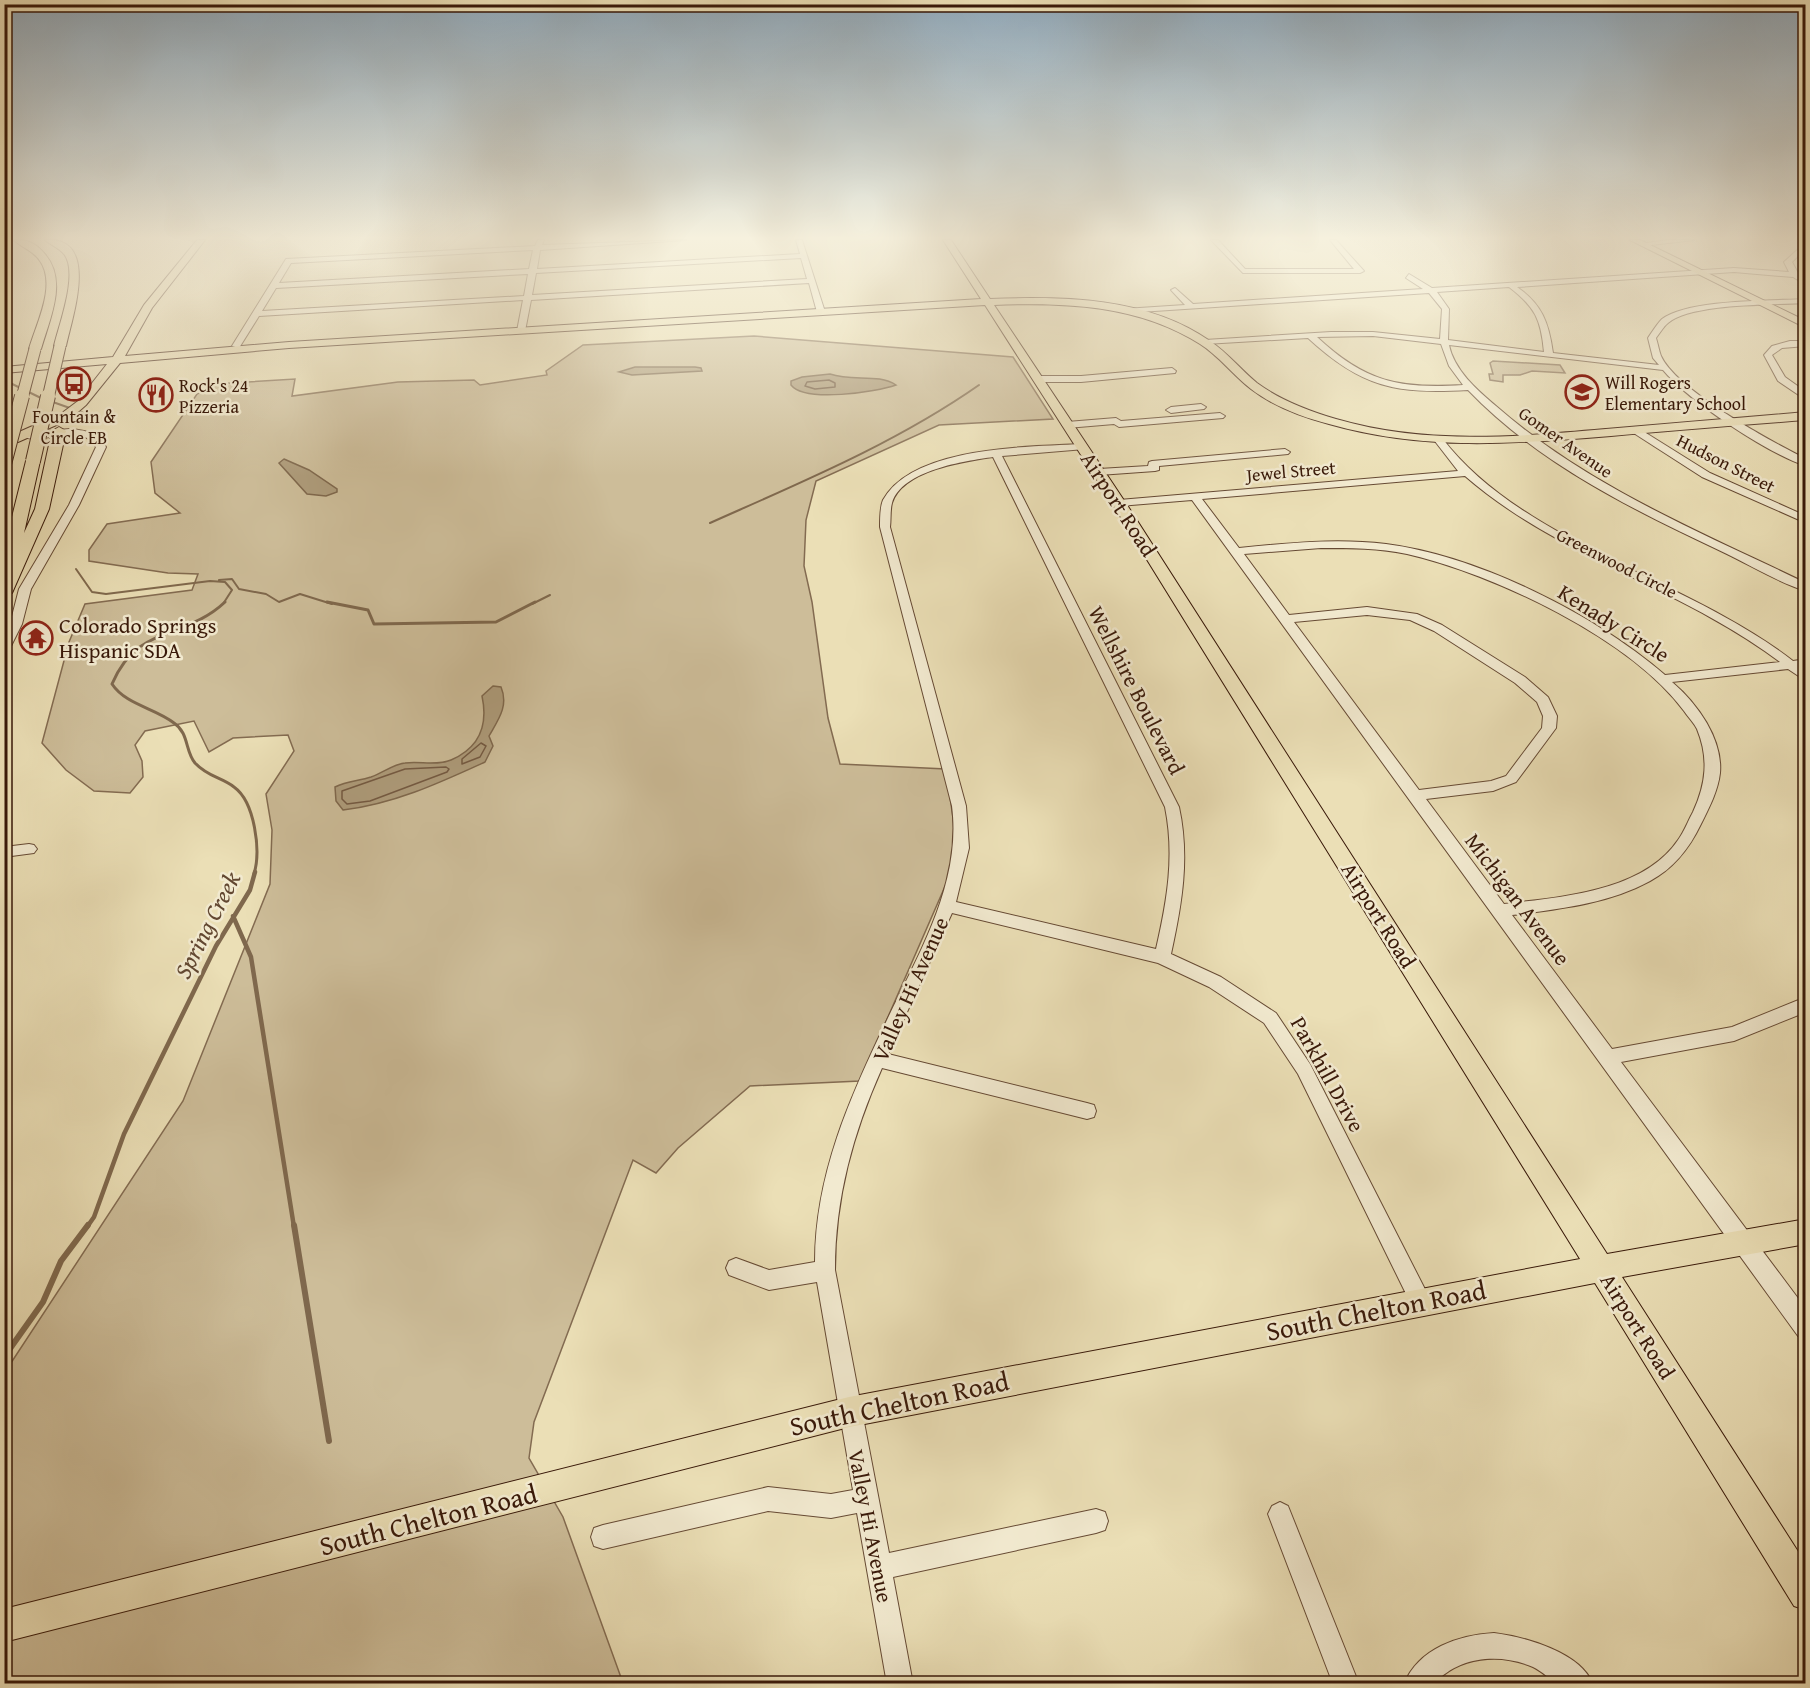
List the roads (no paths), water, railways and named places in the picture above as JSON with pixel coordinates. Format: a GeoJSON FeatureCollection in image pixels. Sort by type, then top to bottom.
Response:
{"type":"FeatureCollection","features":[{"type":"Feature","properties":{"kind":"highway"},"geometry":{"type":"LineString","coordinates":[[4,464],[43,319]]}},
{"type":"Feature","properties":{"kind":"highway"},"geometry":{"type":"LineString","coordinates":[[4,587],[66,319]]}},
{"type":"Feature","properties":{"kind":"highway"},"geometry":{"type":"LineString","coordinates":[[4,593],[42,509],[61,422]]}},
{"type":"Feature","properties":{"kind":"main road"},"geometry":{"type":"LineString","coordinates":[[43,434],[61,422],[82,403],[120,356],[142,319]]}},
{"type":"Feature","properties":{"kind":"main road"},"geometry":{"type":"LineString","coordinates":[[120,356],[714,319]]}},
{"type":"Feature","properties":{"kind":"main road","name":"Airport Road"},"geometry":{"type":"LineString","coordinates":[[999,319],[1119,502],[1806,1594]]}},
{"type":"Feature","properties":{"kind":"main road"},"geometry":{"type":"LineString","coordinates":[[1151,319],[1166,323],[1205,342],[1248,383],[1290,406],[1366,429],[1439,440],[1529,439],[1806,416]]}},
{"type":"Feature","properties":{"kind":"main road"},"geometry":{"type":"LineString","coordinates":[[4,370],[71,360],[131,340]]}},
{"type":"Feature","properties":{"kind":"main road"},"geometry":{"type":"LineString","coordinates":[[4,364],[236,346],[289,345]]}},
{"type":"Feature","properties":{"kind":"main road"},"geometry":{"type":"LineString","coordinates":[[71,360],[91,364],[106,373]]}},
{"type":"Feature","properties":{"kind":"main road"},"geometry":{"type":"LineString","coordinates":[[9,442],[61,422]]}},
{"type":"Feature","properties":{"kind":"main road","name":"South Chelton Road"},"geometry":{"type":"LineString","coordinates":[[4,1626],[849,1412],[1420,1301],[1806,1232]]}},
{"type":"Feature","properties":{"kind":"street"},"geometry":{"type":"LineString","coordinates":[[236,346],[253,319]]}},
{"type":"Feature","properties":{"kind":"street"},"geometry":{"type":"LineString","coordinates":[[521,331],[524,319]]}},
{"type":"Feature","properties":{"kind":"street","name":"Gomer Avenue"},"geometry":{"type":"LineString","coordinates":[[1445,319],[1444,342],[1458,372],[1470,387],[1529,439],[1566,467],[1616,497],[1806,588]]}},
{"type":"Feature","properties":{"kind":"street"},"geometry":{"type":"LineString","coordinates":[[1543,319],[1549,355]]}},
{"type":"Feature","properties":{"kind":"street"},"geometry":{"type":"LineString","coordinates":[[1672,319],[1665,321],[1653,336],[1654,348],[1663,368],[1682,388],[1734,422],[1806,463]]}},
{"type":"Feature","properties":{"kind":"street"},"geometry":{"type":"LineString","coordinates":[[1205,342],[1310,335],[1373,334],[1663,368]]}},
{"type":"Feature","properties":{"kind":"street"},"geometry":{"type":"LineString","coordinates":[[1310,335],[1347,367],[1376,380],[1420,388],[1470,387]]}},
{"type":"Feature","properties":{"kind":"street"},"geometry":{"type":"LineString","coordinates":[[1806,343],[1777,346],[1768,355],[1780,379],[1806,397]]}},
{"type":"Feature","properties":{"kind":"street"},"geometry":{"type":"LineString","coordinates":[[1038,379],[1172,371]]}},
{"type":"Feature","properties":{"kind":"street"},"geometry":{"type":"LineString","coordinates":[[1066,422],[1201,407]]}},
{"type":"Feature","properties":{"kind":"street"},"geometry":{"type":"LineString","coordinates":[[1066,422],[1116,421],[1119,424],[1220,416]]}},
{"type":"Feature","properties":{"kind":"street"},"geometry":{"type":"LineString","coordinates":[[4,648],[16,624],[25,589],[74,505],[100,451],[100,444],[61,422]]}},
{"type":"Feature","properties":{"kind":"street","name":"Hudson Street"},"geometry":{"type":"LineString","coordinates":[[1635,430],[1706,475],[1806,520]]}},
{"type":"Feature","properties":{"kind":"street"},"geometry":{"type":"LineString","coordinates":[[9,442],[43,434]]}},
{"type":"Feature","properties":{"kind":"street"},"geometry":{"type":"LineString","coordinates":[[57,447],[70,439],[89,436]]}},
{"type":"Feature","properties":{"kind":"street","name":"Greenwood Circle"},"geometry":{"type":"LineString","coordinates":[[1439,440],[1449,458],[1497,497],[1553,530],[1740,628],[1806,677]]}},
{"type":"Feature","properties":{"kind":"street","name":"Valley Hi Avenue"},"geometry":{"type":"LineString","coordinates":[[900,1683],[825,1270],[824,1222],[836,1163],[878,1059],[948,906],[957,875],[962,831],[961,818],[922,659],[885,527],[884,508],[895,488],[915,473],[949,461],[1082,447]]}},
{"type":"Feature","properties":{"kind":"street"},"geometry":{"type":"LineString","coordinates":[[1099,472],[1155,468],[1152,464],[1285,452]]}},
{"type":"Feature","properties":{"kind":"street","name":"Wellshire Boulevard"},"geometry":{"type":"LineString","coordinates":[[997,455],[1172,807],[1176,822],[1178,864],[1174,902],[1162,957]]}},
{"type":"Feature","properties":{"kind":"street","name":"Jewel Street"},"geometry":{"type":"LineString","coordinates":[[1119,502],[1465,473]]}},
{"type":"Feature","properties":{"kind":"street","name":"Michigan Avenue"},"geometry":{"type":"LineString","coordinates":[[1195,496],[1806,1328]]}},
{"type":"Feature","properties":{"kind":"street","name":"Kenady Circle"},"geometry":{"type":"LineString","coordinates":[[1235,552],[1351,544],[1440,558],[1512,585],[1626,650],[1665,679],[1701,723],[1712,749],[1710,787],[1684,844],[1652,874],[1621,890],[1586,898],[1499,911]]}},
{"type":"Feature","properties":{"kind":"street"},"geometry":{"type":"LineString","coordinates":[[1284,619],[1367,611],[1413,617],[1437,628],[1520,680],[1543,699],[1550,716],[1549,728],[1510,779],[1492,786],[1414,796]]}},
{"type":"Feature","properties":{"kind":"street"},"geometry":{"type":"LineString","coordinates":[[1665,679],[1806,663]]}},
{"type":"Feature","properties":{"kind":"street"},"geometry":{"type":"LineString","coordinates":[[4,852],[29,849]]}},
{"type":"Feature","properties":{"kind":"street","name":"Parkhill Drive"},"geometry":{"type":"LineString","coordinates":[[948,906],[1162,957],[1189,968],[1243,999],[1270,1018],[1279,1028],[1304,1069],[1420,1301]]}},
{"type":"Feature","properties":{"kind":"street"},"geometry":{"type":"LineString","coordinates":[[1608,1057],[1734,1034],[1806,1004]]}},
{"type":"Feature","properties":{"kind":"street"},"geometry":{"type":"LineString","coordinates":[[878,1059],[1087,1111]]}},
{"type":"Feature","properties":{"kind":"street"},"geometry":{"type":"LineString","coordinates":[[736,1268],[769,1280],[825,1270]]}},
{"type":"Feature","properties":{"kind":"street"},"geometry":{"type":"LineString","coordinates":[[603,1537],[768,1499],[831,1506],[866,1500]]}},
{"type":"Feature","properties":{"kind":"street"},"geometry":{"type":"LineString","coordinates":[[1280,1514],[1346,1683]]}},
{"type":"Feature","properties":{"kind":"street"},"geometry":{"type":"LineString","coordinates":[[878,1568],[1096,1521]]}},
{"type":"Feature","properties":{"kind":"street"},"geometry":{"type":"LineString","coordinates":[[1417,1683],[1438,1662],[1477,1645],[1495,1645],[1547,1660],[1580,1683]]}},
{"type":"Feature","properties":{"kind":"water"},"geometry":{"type":"Polygon","coordinates":[[[635,367],[695,367],[701,368],[702,371],[632,375],[619,372],[635,367]]]}},
{"type":"Feature","properties":{"kind":"water"},"geometry":{"type":"Polygon","coordinates":[[[830,374],[881,379],[896,385],[858,393],[825,395],[810,394],[791,385],[791,381],[802,377],[830,374]]]}},
{"type":"Feature","properties":{"kind":"water"},"geometry":{"type":"Polygon","coordinates":[[[284,459],[309,470],[337,489],[337,492],[326,496],[307,494],[279,463],[284,459]]]}},
{"type":"Feature","properties":{"kind":"water"},"geometry":{"type":"Polygon","coordinates":[[[493,686],[501,687],[504,700],[501,713],[489,736],[493,746],[485,762],[398,798],[343,810],[336,801],[335,787],[371,777],[401,764],[446,762],[461,755],[480,734],[484,716],[482,696],[493,686]]]}},
{"type":"Feature","properties":{"kind":"waterway","name":"Spring Creek"},"geometry":{"type":"LineString","coordinates":[[4,380],[43,399]]}},
{"type":"Feature","properties":{"kind":"waterway"},"geometry":{"type":"LineString","coordinates":[[710,523],[814,477],[882,443],[979,385]]}},
{"type":"Feature","properties":{"kind":"waterway","name":"Spring Creek"},"geometry":{"type":"LineString","coordinates":[[50,401],[98,418]]}},
{"type":"Feature","properties":{"kind":"waterway","name":"Spring Creek"},"geometry":{"type":"LineString","coordinates":[[76,569],[92,592],[106,594],[210,581],[225,582],[232,590],[224,603]]}},
{"type":"Feature","properties":{"kind":"waterway"},"geometry":{"type":"LineString","coordinates":[[219,580],[232,579],[239,589],[266,594],[279,602],[300,594],[332,604]]}},
{"type":"Feature","properties":{"kind":"waterway"},"geometry":{"type":"LineString","coordinates":[[532,604],[550,595]]}},
{"type":"Feature","properties":{"kind":"waterway"},"geometry":{"type":"LineString","coordinates":[[327,602],[368,610],[374,624],[496,622],[535,602]]}},
{"type":"Feature","properties":{"kind":"waterway","name":"Spring Creek"},"geometry":{"type":"LineString","coordinates":[[224,603],[210,614],[163,634],[135,651],[123,665],[112,684],[125,697],[179,727],[195,763],[234,787],[241,794],[251,815],[256,840],[254,874]]}},
{"type":"Feature","properties":{"kind":"waterway","name":"Spring Creek"},"geometry":{"type":"LineString","coordinates":[[234,917],[250,890],[255,872]]}},
{"type":"Feature","properties":{"kind":"waterway","name":"Spring Creek"},"geometry":{"type":"LineString","coordinates":[[87,1227],[94,1217],[124,1134],[216,946],[234,917]]}},
{"type":"Feature","properties":{"kind":"waterway"},"geometry":{"type":"LineString","coordinates":[[234,917],[251,957],[294,1227]]}},
{"type":"Feature","properties":{"kind":"waterway","name":"Spring Creek"},"geometry":{"type":"LineString","coordinates":[[4,1357],[43,1302],[61,1261],[88,1225]]}},
{"type":"Feature","properties":{"kind":"waterway"},"geometry":{"type":"LineString","coordinates":[[294,1225],[329,1441]]}},
{"type":"Feature","properties":{"kind":"place","name":"Fountain & Circle EB"},"geometry":{"type":"Point","coordinates":[74,384]}},
{"type":"Feature","properties":{"kind":"place","name":"Will Rogers Elementary School"},"geometry":{"type":"Point","coordinates":[1582,392]}},
{"type":"Feature","properties":{"kind":"place","name":"Rock's 24 Pizzeria"},"geometry":{"type":"Point","coordinates":[156,395]}},
{"type":"Feature","properties":{"kind":"place","name":"Colorado Springs Hispanic SDA"},"geometry":{"type":"Point","coordinates":[36,638]}}]}
